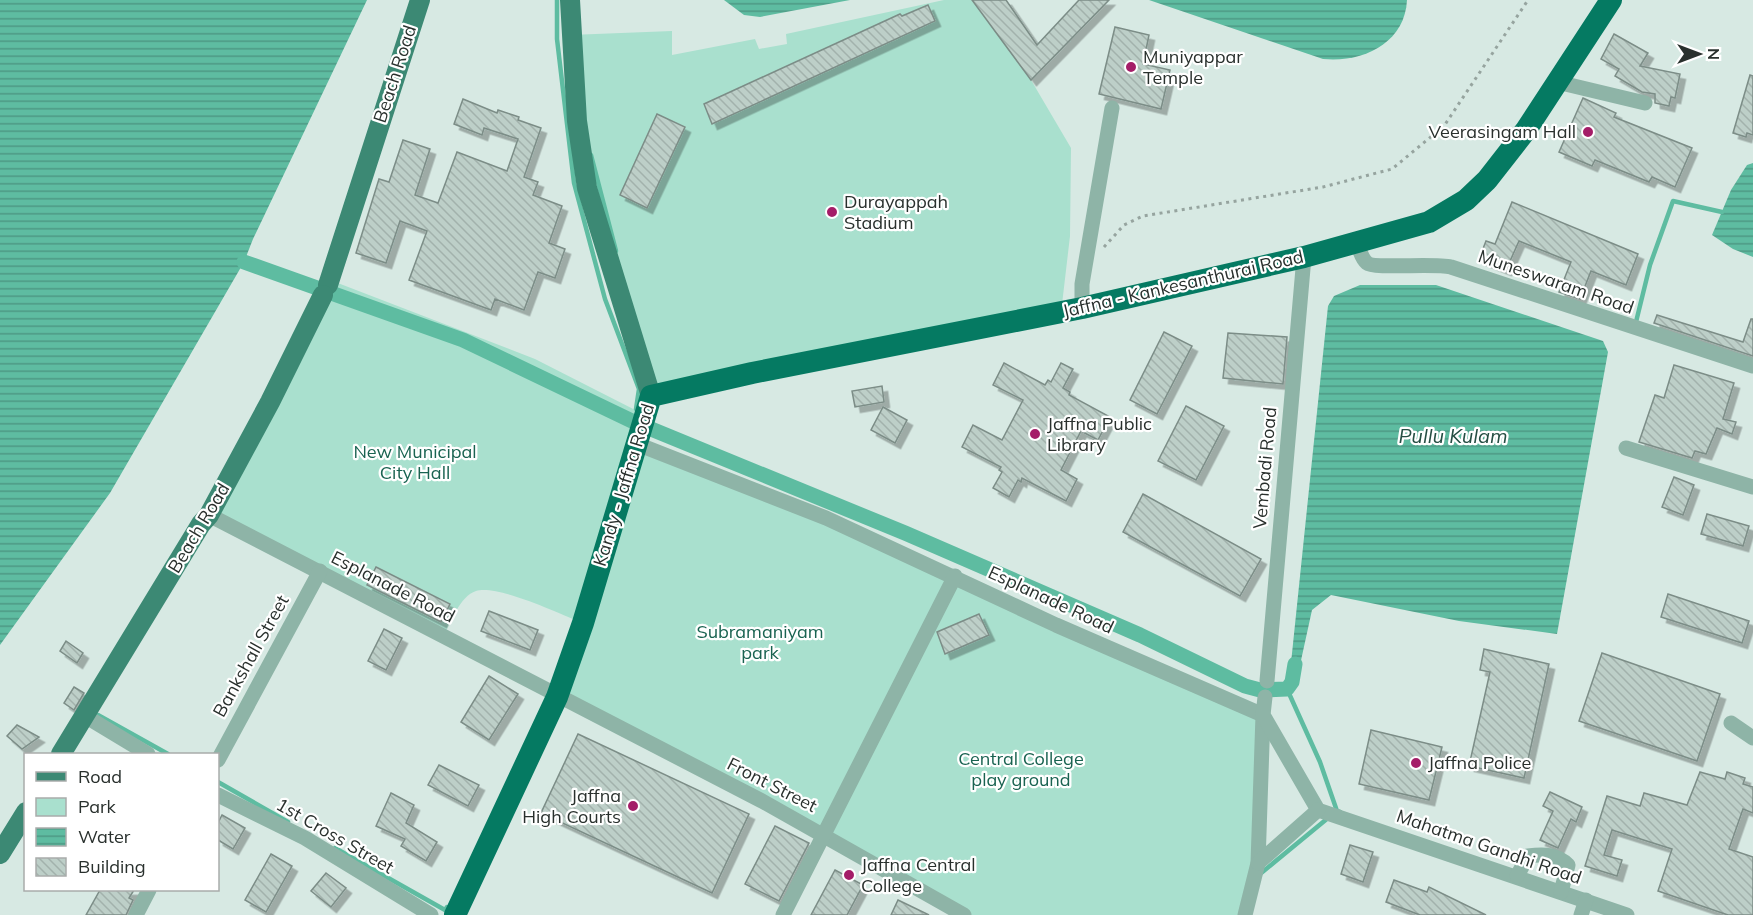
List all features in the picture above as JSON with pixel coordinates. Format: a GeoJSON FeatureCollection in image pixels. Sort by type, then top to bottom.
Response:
{"type":"FeatureCollection","features":[{"type":"Feature","properties":{"kind":"highway","name":"Jaffna - Kankesanthurai Road"},"geometry":{"type":"LineString","coordinates":[[651,396],[742,375],[1082,308],[1304,257],[1429,222],[1449,212],[1477,192],[1513,147],[1611,0]]}},
{"type":"Feature","properties":{"kind":"highway","name":"Kandy - Jaffna Road"},"geometry":{"type":"LineString","coordinates":[[455,915],[557,697],[583,623],[651,396]]}},
{"type":"Feature","properties":{"kind":"main road","name":"Beach Road"},"geometry":{"type":"LineString","coordinates":[[62,753],[201,524],[209,515],[270,402],[326,290],[420,0]]}},
{"type":"Feature","properties":{"kind":"main road","name":"Kandy - Jaffna Road"},"geometry":{"type":"LineString","coordinates":[[570,0],[577,121],[587,188],[651,396]]}},
{"type":"Feature","properties":{"kind":"main road"},"geometry":{"type":"LineString","coordinates":[[0,854],[24,815]]}},
{"type":"Feature","properties":{"kind":"street"},"geometry":{"type":"LineString","coordinates":[[1557,82],[1645,103]]}},
{"type":"Feature","properties":{"kind":"street"},"geometry":{"type":"LineString","coordinates":[[1082,308],[1082,284],[1112,108]]}},
{"type":"Feature","properties":{"kind":"street","name":"Muneswaram Road"},"geometry":{"type":"LineString","coordinates":[[1357,242],[1368,264],[1375,266],[1421,264],[1451,267],[1753,366]]}},
{"type":"Feature","properties":{"kind":"street","name":"Vembadi Road"},"geometry":{"type":"LineString","coordinates":[[1267,681],[1304,257]]}},
{"type":"Feature","properties":{"kind":"street","name":"Esplanade Road"},"geometry":{"type":"LineString","coordinates":[[637,444],[826,518],[955,576],[1056,625],[1263,715]]}},
{"type":"Feature","properties":{"kind":"street"},"geometry":{"type":"LineString","coordinates":[[1626,448],[1753,487]]}},
{"type":"Feature","properties":{"kind":"street","name":"Esplanade Road"},"geometry":{"type":"LineString","coordinates":[[209,515],[320,571],[557,697]]}},
{"type":"Feature","properties":{"kind":"street","name":"Bankshall Street"},"geometry":{"type":"LineString","coordinates":[[219,758],[320,571]]}},
{"type":"Feature","properties":{"kind":"street"},"geometry":{"type":"LineString","coordinates":[[783,915],[955,576]]}},
{"type":"Feature","properties":{"kind":"street","name":"Front Street"},"geometry":{"type":"LineString","coordinates":[[557,697],[824,834],[964,915]]}},
{"type":"Feature","properties":{"kind":"street"},"geometry":{"type":"LineString","coordinates":[[1245,915],[1258,863],[1265,697]]}},
{"type":"Feature","properties":{"kind":"street"},"geometry":{"type":"LineString","coordinates":[[1258,863],[1328,814],[1263,715]]}},
{"type":"Feature","properties":{"kind":"street"},"geometry":{"type":"LineString","coordinates":[[85,716],[146,753]]}},
{"type":"Feature","properties":{"kind":"street"},"geometry":{"type":"LineString","coordinates":[[1731,723],[1753,738]]}},
{"type":"Feature","properties":{"kind":"street","name":"1st Cross Street"},"geometry":{"type":"LineString","coordinates":[[219,795],[305,838],[431,915]]}},
{"type":"Feature","properties":{"kind":"street","name":"Mahatma Gandhi Road"},"geometry":{"type":"LineString","coordinates":[[1328,814],[1561,892],[1583,908],[1627,915]]}},
{"type":"Feature","properties":{"kind":"street"},"geometry":{"type":"LineString","coordinates":[[1517,876],[1528,856],[1551,856],[1562,859],[1568,865],[1561,892]]}},
{"type":"Feature","properties":{"kind":"street"},"geometry":{"type":"LineString","coordinates":[[136,915],[148,891]]}},
{"type":"Feature","properties":{"kind":"path"},"geometry":{"type":"LineString","coordinates":[[1099,257],[1110,238],[1124,225],[1143,216],[1323,187],[1392,169],[1444,126],[1528,0]]}},
{"type":"Feature","properties":{"kind":"green space","name":"Durayappah Stadium"},"geometry":{"type":"Polygon","coordinates":[[[944,0],[972,0],[1031,80],[1071,148],[1070,236],[1061,313],[651,396],[587,188],[570,35],[672,31],[672,55],[755,39],[759,49],[787,44],[786,34],[944,0]]]}},
{"type":"Feature","properties":{"kind":"green space"},"geometry":{"type":"Polygon","coordinates":[[[330,280],[535,359],[645,415],[637,443],[1263,715],[1258,863],[1245,915],[964,915],[557,697],[582,623],[529,601],[486,590],[476,591],[465,598],[444,635],[209,515],[330,280]]]}},
{"type":"Feature","properties":{"kind":"water"},"geometry":{"type":"Polygon","coordinates":[[[0,0],[367,0],[244,262],[110,493],[0,645],[0,0]]]}},
{"type":"Feature","properties":{"kind":"water"},"geometry":{"type":"Polygon","coordinates":[[[724,0],[850,0],[760,17],[744,15],[724,0]]]}},
{"type":"Feature","properties":{"kind":"water"},"geometry":{"type":"Polygon","coordinates":[[[1149,0],[1407,0],[1399,28],[1379,47],[1353,58],[1323,59],[1149,0]]]}},
{"type":"Feature","properties":{"kind":"water"},"geometry":{"type":"Polygon","coordinates":[[[1753,163],[1753,257],[1733,249],[1712,235],[1731,190],[1747,165],[1753,163]]]}},
{"type":"Feature","properties":{"kind":"water","name":"Pullu Kulam"},"geometry":{"type":"Polygon","coordinates":[[[1360,285],[1436,285],[1603,341],[1608,352],[1557,634],[1459,621],[1331,595],[1312,610],[1300,665],[1291,663],[1328,306],[1334,296],[1360,285]]]}},
{"type":"Feature","properties":{"kind":"building"},"geometry":{"type":"Polygon","coordinates":[[[972,0],[1006,0],[1037,45],[1079,0],[1109,0],[1031,80],[972,0]]]}},
{"type":"Feature","properties":{"kind":"building"},"geometry":{"type":"Polygon","coordinates":[[[928,5],[935,21],[712,124],[704,104],[900,14],[902,16],[928,5]]]}},
{"type":"Feature","properties":{"kind":"building","name":"Muniyappar Temple"},"geometry":{"type":"Polygon","coordinates":[[[1115,27],[1149,35],[1143,64],[1170,70],[1161,109],[1099,94],[1115,27]]]}},
{"type":"Feature","properties":{"kind":"building"},"geometry":{"type":"Polygon","coordinates":[[[1614,34],[1648,53],[1640,66],[1680,74],[1675,98],[1671,97],[1669,106],[1655,103],[1655,94],[1642,92],[1615,76],[1619,69],[1601,59],[1614,34]]]}},
{"type":"Feature","properties":{"kind":"building"},"geometry":{"type":"Polygon","coordinates":[[[1750,75],[1753,76],[1753,135],[1747,133],[1746,137],[1733,133],[1750,75]]]}},
{"type":"Feature","properties":{"kind":"building"},"geometry":{"type":"Polygon","coordinates":[[[1583,98],[1616,113],[1614,117],[1692,148],[1675,187],[1652,177],[1649,182],[1595,160],[1592,166],[1559,152],[1583,98]]]}},
{"type":"Feature","properties":{"kind":"building"},"geometry":{"type":"Polygon","coordinates":[[[463,99],[497,113],[498,110],[519,117],[518,120],[541,128],[524,177],[538,182],[533,195],[562,206],[549,243],[565,249],[555,278],[538,272],[524,310],[495,299],[491,310],[409,280],[427,231],[400,221],[386,263],[356,253],[379,179],[389,182],[403,140],[430,149],[415,195],[438,203],[457,152],[507,171],[518,139],[484,128],[482,135],[454,124],[463,99]]]}},
{"type":"Feature","properties":{"kind":"building"},"geometry":{"type":"Polygon","coordinates":[[[657,114],[685,127],[647,208],[620,195],[657,114]]]}},
{"type":"Feature","properties":{"kind":"building"},"geometry":{"type":"Polygon","coordinates":[[[1512,202],[1638,254],[1626,285],[1591,271],[1580,299],[1559,292],[1571,262],[1519,241],[1506,270],[1479,259],[1486,241],[1495,244],[1512,202]]]}},
{"type":"Feature","properties":{"kind":"building"},"geometry":{"type":"Polygon","coordinates":[[[1657,315],[1743,342],[1751,319],[1753,319],[1753,356],[1654,323],[1657,315]]]}},
{"type":"Feature","properties":{"kind":"building"},"geometry":{"type":"Polygon","coordinates":[[[1164,332],[1192,346],[1157,414],[1130,400],[1164,332]]]}},
{"type":"Feature","properties":{"kind":"building"},"geometry":{"type":"Polygon","coordinates":[[[1228,333],[1287,337],[1283,384],[1223,378],[1228,333]]]}},
{"type":"Feature","properties":{"kind":"building"},"geometry":{"type":"Polygon","coordinates":[[[1004,363],[1045,385],[1048,380],[1051,382],[1061,363],[1073,369],[1063,388],[1070,392],[1069,395],[1110,417],[1098,440],[1081,431],[1061,470],[1077,479],[1066,501],[1022,478],[1021,482],[1018,480],[1009,497],[993,488],[1002,472],[999,470],[1001,467],[962,447],[973,425],[1002,440],[1023,400],[993,385],[1004,363]]]}},
{"type":"Feature","properties":{"kind":"building"},"geometry":{"type":"Polygon","coordinates":[[[1674,365],[1734,383],[1723,419],[1736,422],[1732,434],[1717,428],[1706,454],[1695,451],[1692,458],[1639,442],[1655,395],[1664,398],[1674,365]]]}},
{"type":"Feature","properties":{"kind":"building"},"geometry":{"type":"Polygon","coordinates":[[[882,386],[884,402],[855,407],[852,391],[882,386]]]}},
{"type":"Feature","properties":{"kind":"building"},"geometry":{"type":"Polygon","coordinates":[[[1186,406],[1224,426],[1196,480],[1158,461],[1186,406]]]}},
{"type":"Feature","properties":{"kind":"building"},"geometry":{"type":"Polygon","coordinates":[[[883,407],[907,420],[895,443],[871,430],[883,407]]]}},
{"type":"Feature","properties":{"kind":"building"},"geometry":{"type":"Polygon","coordinates":[[[1674,477],[1694,485],[1683,515],[1662,507],[1674,477]]]}},
{"type":"Feature","properties":{"kind":"building"},"geometry":{"type":"Polygon","coordinates":[[[1143,494],[1261,559],[1240,596],[1123,532],[1143,494]]]}},
{"type":"Feature","properties":{"kind":"building"},"geometry":{"type":"Polygon","coordinates":[[[1707,514],[1749,526],[1743,546],[1701,534],[1707,514]]]}},
{"type":"Feature","properties":{"kind":"building"},"geometry":{"type":"Polygon","coordinates":[[[376,567],[450,604],[441,622],[367,585],[376,567]]]}},
{"type":"Feature","properties":{"kind":"building"},"geometry":{"type":"Polygon","coordinates":[[[1668,594],[1749,621],[1742,643],[1661,617],[1668,594]]]}},
{"type":"Feature","properties":{"kind":"building"},"geometry":{"type":"Polygon","coordinates":[[[489,611],[538,630],[530,650],[481,631],[489,611]]]}},
{"type":"Feature","properties":{"kind":"building"},"geometry":{"type":"Polygon","coordinates":[[[979,614],[989,635],[945,654],[937,632],[979,614]]]}},
{"type":"Feature","properties":{"kind":"building"},"geometry":{"type":"Polygon","coordinates":[[[384,629],[402,638],[386,670],[368,661],[384,629]]]}},
{"type":"Feature","properties":{"kind":"building"},"geometry":{"type":"Polygon","coordinates":[[[66,641],[83,653],[77,663],[60,651],[66,641]]]}},
{"type":"Feature","properties":{"kind":"building"},"geometry":{"type":"Polygon","coordinates":[[[1484,649],[1549,664],[1524,778],[1469,766],[1490,672],[1480,670],[1484,649]]]}},
{"type":"Feature","properties":{"kind":"building"},"geometry":{"type":"Polygon","coordinates":[[[1602,653],[1720,694],[1697,761],[1579,721],[1602,653]]]}},
{"type":"Feature","properties":{"kind":"building"},"geometry":{"type":"Polygon","coordinates":[[[489,676],[518,694],[489,740],[461,722],[489,676]]]}},
{"type":"Feature","properties":{"kind":"building"},"geometry":{"type":"Polygon","coordinates":[[[74,687],[84,693],[74,710],[64,703],[74,687]]]}},
{"type":"Feature","properties":{"kind":"building"},"geometry":{"type":"Polygon","coordinates":[[[17,725],[39,737],[22,749],[7,736],[17,725]]]}},
{"type":"Feature","properties":{"kind":"building"},"geometry":{"type":"Polygon","coordinates":[[[1371,730],[1442,747],[1429,800],[1359,784],[1371,730]]]}},
{"type":"Feature","properties":{"kind":"building","name":"Jaffna High Courts"},"geometry":{"type":"Polygon","coordinates":[[[578,734],[749,814],[712,893],[541,813],[578,734]]]}},
{"type":"Feature","properties":{"kind":"building"},"geometry":{"type":"Polygon","coordinates":[[[439,765],[479,785],[468,806],[428,785],[439,765]]]}},
{"type":"Feature","properties":{"kind":"building"},"geometry":{"type":"Polygon","coordinates":[[[1700,772],[1725,779],[1727,772],[1745,778],[1743,784],[1753,787],[1753,813],[1743,809],[1729,849],[1753,857],[1753,915],[1728,915],[1658,891],[1672,849],[1612,830],[1604,855],[1622,860],[1617,876],[1585,866],[1607,796],[1640,806],[1644,793],[1687,805],[1700,772]]]}},
{"type":"Feature","properties":{"kind":"building"},"geometry":{"type":"Polygon","coordinates":[[[1550,792],[1582,807],[1576,822],[1571,819],[1558,848],[1540,840],[1553,811],[1543,806],[1550,792]]]}},
{"type":"Feature","properties":{"kind":"building"},"geometry":{"type":"Polygon","coordinates":[[[391,793],[414,805],[406,823],[437,842],[426,861],[401,846],[405,839],[376,826],[391,793]]]}},
{"type":"Feature","properties":{"kind":"building"},"geometry":{"type":"Polygon","coordinates":[[[222,815],[245,828],[233,849],[219,841],[219,821],[222,815]]]}},
{"type":"Feature","properties":{"kind":"building"},"geometry":{"type":"Polygon","coordinates":[[[775,826],[809,843],[779,901],[745,884],[775,826]]]}},
{"type":"Feature","properties":{"kind":"building"},"geometry":{"type":"Polygon","coordinates":[[[1350,845],[1373,852],[1363,882],[1341,874],[1350,845]]]}},
{"type":"Feature","properties":{"kind":"building"},"geometry":{"type":"Polygon","coordinates":[[[271,854],[292,866],[266,912],[245,900],[271,854]]]}},
{"type":"Feature","properties":{"kind":"building"},"geometry":{"type":"Polygon","coordinates":[[[835,870],[863,885],[847,915],[811,915],[835,870]]]}},
{"type":"Feature","properties":{"kind":"building"},"geometry":{"type":"Polygon","coordinates":[[[326,873],[346,888],[331,907],[311,891],[326,873]]]}},
{"type":"Feature","properties":{"kind":"building"},"geometry":{"type":"Polygon","coordinates":[[[1394,880],[1427,892],[1429,887],[1486,915],[1420,915],[1386,902],[1394,880]]]}},
{"type":"Feature","properties":{"kind":"building"},"geometry":{"type":"Polygon","coordinates":[[[99,891],[133,891],[129,898],[133,900],[126,915],[86,915],[99,891]]]}},
{"type":"Feature","properties":{"kind":"building"},"geometry":{"type":"Polygon","coordinates":[[[898,900],[929,915],[891,915],[898,900]]]}},
{"type":"Feature","properties":{"kind":"waterway"},"geometry":{"type":"LineString","coordinates":[[557,0],[557,39],[574,183],[605,299],[639,389],[636,409]]}},
{"type":"Feature","properties":{"kind":"waterway"},"geometry":{"type":"LineString","coordinates":[[591,155],[616,251]]}},
{"type":"Feature","properties":{"kind":"waterway"},"geometry":{"type":"LineString","coordinates":[[1635,326],[1650,265],[1673,201],[1722,212]]}},
{"type":"Feature","properties":{"kind":"waterway"},"geometry":{"type":"LineString","coordinates":[[244,262],[463,340],[634,422],[905,533],[1140,635],[1245,686],[1260,690],[1287,689],[1292,682],[1295,664]]}},
{"type":"Feature","properties":{"kind":"waterway"},"geometry":{"type":"LineString","coordinates":[[1287,689],[1320,762],[1337,811],[1340,812]]}},
{"type":"Feature","properties":{"kind":"waterway"},"geometry":{"type":"LineString","coordinates":[[98,715],[166,753]]}},
{"type":"Feature","properties":{"kind":"waterway"},"geometry":{"type":"LineString","coordinates":[[219,783],[288,822]]}},
{"type":"Feature","properties":{"kind":"waterway"},"geometry":{"type":"LineString","coordinates":[[1260,874],[1328,818]]}},
{"type":"Feature","properties":{"kind":"waterway"},"geometry":{"type":"LineString","coordinates":[[335,848],[445,910],[447,907]]}},
{"type":"Feature","properties":{"kind":"place","name":"Muniyappar Temple"},"geometry":{"type":"Point","coordinates":[1131,67]}},
{"type":"Feature","properties":{"kind":"place","name":"Veerasingam Hall"},"geometry":{"type":"Point","coordinates":[1588,132]}},
{"type":"Feature","properties":{"kind":"place","name":"Durayappah Stadium"},"geometry":{"type":"Point","coordinates":[832,212]}},
{"type":"Feature","properties":{"kind":"place","name":"Jaffna Public Library"},"geometry":{"type":"Point","coordinates":[1035,434]}},
{"type":"Feature","properties":{"kind":"place","name":"Jaffna Police"},"geometry":{"type":"Point","coordinates":[1416,763]}},
{"type":"Feature","properties":{"kind":"place","name":"Jaffna High Courts"},"geometry":{"type":"Point","coordinates":[633,806]}},
{"type":"Feature","properties":{"kind":"place","name":"Jaffna Central College"},"geometry":{"type":"Point","coordinates":[849,875]}},
{"type":"Feature","properties":{"kind":"park label","name":"New Municipal City Hall"},"geometry":{"type":"Point","coordinates":[415,462]}},
{"type":"Feature","properties":{"kind":"park label","name":"Subramaniyam park"},"geometry":{"type":"Point","coordinates":[760,642]}},
{"type":"Feature","properties":{"kind":"park label","name":"Central College play ground"},"geometry":{"type":"Point","coordinates":[1021,769]}}]}
